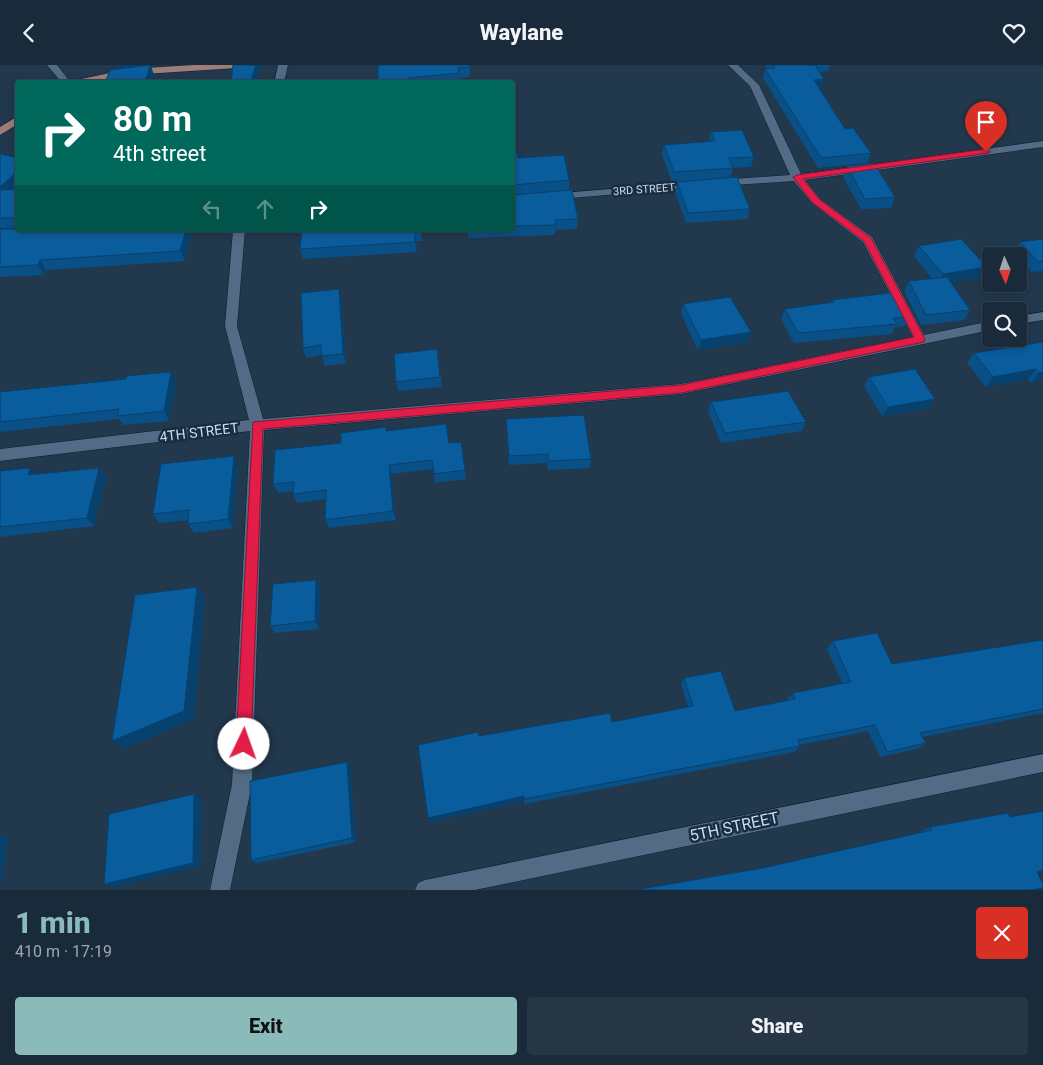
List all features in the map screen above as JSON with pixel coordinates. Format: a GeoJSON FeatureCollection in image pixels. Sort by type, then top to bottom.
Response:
{"type":"FeatureCollection","features":[{"type":"Feature","properties":{"kind":"main road"},"geometry":{"type":"LineString","coordinates":[[79,80],[129,72],[237,65]]}},
{"type":"Feature","properties":{"kind":"main road"},"geometry":{"type":"LineString","coordinates":[[0,132],[15,121]]}},
{"type":"Feature","properties":{"kind":"street"},"geometry":{"type":"LineString","coordinates":[[52,65],[64,80]]}},
{"type":"Feature","properties":{"kind":"street"},"geometry":{"type":"LineString","coordinates":[[279,80],[283,65]]}},
{"type":"Feature","properties":{"kind":"street"},"geometry":{"type":"LineString","coordinates":[[733,65],[754,85],[797,177],[816,201],[868,240],[920,339]]}},
{"type":"Feature","properties":{"kind":"street","name":"3RD STREET"},"geometry":{"type":"LineString","coordinates":[[515,199],[797,177],[1043,144]]}},
{"type":"Feature","properties":{"kind":"street"},"geometry":{"type":"LineString","coordinates":[[220,890],[242,784],[257,425],[231,326],[239,232]]}},
{"type":"Feature","properties":{"kind":"street"},"geometry":{"type":"LineString","coordinates":[[1027,319],[1043,316]]}},
{"type":"Feature","properties":{"kind":"street","name":"4TH STREET"},"geometry":{"type":"LineString","coordinates":[[0,455],[257,425],[681,389],[982,328]]}},
{"type":"Feature","properties":{"kind":"street","name":"5TH STREET"},"geometry":{"type":"LineString","coordinates":[[424,890],[1043,763]]}},
{"type":"Feature","properties":{"kind":"building"},"geometry":{"type":"Polygon","coordinates":[[[150,65],[146,80],[106,80],[110,70],[150,65]]]}},
{"type":"Feature","properties":{"kind":"building"},"geometry":{"type":"Polygon","coordinates":[[[233,65],[256,65],[251,80],[231,80],[233,65]]]}},
{"type":"Feature","properties":{"kind":"building"},"geometry":{"type":"Polygon","coordinates":[[[378,65],[470,65],[470,67],[458,68],[459,73],[408,78],[408,80],[378,80],[378,65]]]}},
{"type":"Feature","properties":{"kind":"building"},"geometry":{"type":"Polygon","coordinates":[[[773,65],[815,65],[824,79],[814,80],[845,129],[853,128],[871,153],[821,158],[765,69],[775,68],[773,65]]]}},
{"type":"Feature","properties":{"kind":"building"},"geometry":{"type":"Polygon","coordinates":[[[742,130],[754,157],[729,158],[733,168],[674,172],[664,145],[715,141],[711,132],[742,130]]]}},
{"type":"Feature","properties":{"kind":"building"},"geometry":{"type":"Polygon","coordinates":[[[515,150],[518,158],[564,155],[569,180],[515,185],[515,150]]]}},
{"type":"Feature","properties":{"kind":"building"},"geometry":{"type":"Polygon","coordinates":[[[0,154],[15,157],[15,174],[0,187],[0,154]]]}},
{"type":"Feature","properties":{"kind":"building"},"geometry":{"type":"Polygon","coordinates":[[[874,163],[895,197],[865,199],[847,166],[874,163]]]}},
{"type":"Feature","properties":{"kind":"building"},"geometry":{"type":"Polygon","coordinates":[[[737,177],[750,209],[688,213],[677,182],[737,177]]]}},
{"type":"Feature","properties":{"kind":"building"},"geometry":{"type":"Polygon","coordinates":[[[15,189],[15,218],[0,218],[0,190],[15,189]]]}},
{"type":"Feature","properties":{"kind":"building"},"geometry":{"type":"Polygon","coordinates":[[[572,190],[578,219],[555,220],[556,225],[515,226],[515,195],[572,190]]]}},
{"type":"Feature","properties":{"kind":"building"},"geometry":{"type":"Polygon","coordinates":[[[0,229],[15,229],[15,232],[185,232],[180,251],[40,260],[38,265],[0,267],[0,229]]]}},
{"type":"Feature","properties":{"kind":"building"},"geometry":{"type":"Polygon","coordinates":[[[302,232],[415,232],[415,242],[300,249],[302,232]]]}},
{"type":"Feature","properties":{"kind":"building"},"geometry":{"type":"Polygon","coordinates":[[[961,239],[982,262],[982,268],[943,274],[919,246],[961,239]]]}},
{"type":"Feature","properties":{"kind":"building"},"geometry":{"type":"Polygon","coordinates":[[[1043,239],[1043,261],[1038,262],[1028,251],[1028,247],[1024,247],[1020,242],[1043,239]]]}},
{"type":"Feature","properties":{"kind":"building"},"geometry":{"type":"Polygon","coordinates":[[[947,277],[970,310],[926,315],[909,281],[947,277]]]}},
{"type":"Feature","properties":{"kind":"building"},"geometry":{"type":"Polygon","coordinates":[[[339,289],[343,354],[322,356],[321,345],[303,348],[301,293],[339,289]]]}},
{"type":"Feature","properties":{"kind":"building"},"geometry":{"type":"Polygon","coordinates":[[[898,292],[911,316],[893,318],[897,324],[798,333],[785,309],[834,302],[832,300],[898,292]]]}},
{"type":"Feature","properties":{"kind":"building"},"geometry":{"type":"Polygon","coordinates":[[[730,297],[751,332],[701,340],[683,304],[730,297]]]}},
{"type":"Feature","properties":{"kind":"building"},"geometry":{"type":"Polygon","coordinates":[[[1043,342],[1043,372],[1039,373],[1036,369],[993,377],[974,353],[1012,347],[1027,347],[1027,345],[1043,342]]]}},
{"type":"Feature","properties":{"kind":"building"},"geometry":{"type":"Polygon","coordinates":[[[437,349],[440,377],[396,382],[394,354],[437,349]]]}},
{"type":"Feature","properties":{"kind":"building"},"geometry":{"type":"Polygon","coordinates":[[[915,369],[935,399],[888,407],[869,377],[915,369]]]}},
{"type":"Feature","properties":{"kind":"building"},"geometry":{"type":"Polygon","coordinates":[[[171,372],[164,411],[117,416],[119,409],[0,422],[0,392],[126,379],[126,376],[171,372]]]}},
{"type":"Feature","properties":{"kind":"building"},"geometry":{"type":"Polygon","coordinates":[[[788,391],[806,422],[725,433],[711,402],[788,391]]]}},
{"type":"Feature","properties":{"kind":"building"},"geometry":{"type":"Polygon","coordinates":[[[584,415],[591,459],[548,461],[548,454],[509,456],[506,419],[584,415]]]}},
{"type":"Feature","properties":{"kind":"building"},"geometry":{"type":"Polygon","coordinates":[[[446,424],[449,443],[461,442],[465,470],[434,474],[432,460],[389,465],[393,511],[325,520],[326,490],[293,494],[294,482],[273,484],[275,450],[341,443],[341,433],[386,427],[386,431],[446,424]]]}},
{"type":"Feature","properties":{"kind":"building"},"geometry":{"type":"Polygon","coordinates":[[[234,456],[228,519],[188,524],[189,510],[153,514],[161,464],[234,456]]]}},
{"type":"Feature","properties":{"kind":"building"},"geometry":{"type":"Polygon","coordinates":[[[30,468],[28,475],[99,468],[87,518],[0,527],[0,471],[30,468]]]}},
{"type":"Feature","properties":{"kind":"building"},"geometry":{"type":"Polygon","coordinates":[[[316,580],[315,621],[270,626],[273,584],[316,580]]]}},
{"type":"Feature","properties":{"kind":"building"},"geometry":{"type":"Polygon","coordinates":[[[197,587],[184,711],[112,741],[135,595],[197,587]]]}},
{"type":"Feature","properties":{"kind":"building"},"geometry":{"type":"Polygon","coordinates":[[[877,633],[892,664],[1043,640],[1043,709],[920,733],[926,743],[887,752],[875,725],[798,740],[800,746],[524,799],[524,796],[428,818],[418,745],[478,732],[479,736],[610,713],[612,722],[693,706],[684,678],[721,671],[735,711],[795,699],[793,693],[851,682],[833,641],[877,633]]]}},
{"type":"Feature","properties":{"kind":"building"},"geometry":{"type":"Polygon","coordinates":[[[347,762],[352,838],[251,860],[250,781],[347,762]]]}},
{"type":"Feature","properties":{"kind":"building"},"geometry":{"type":"Polygon","coordinates":[[[194,794],[193,863],[104,884],[109,814],[194,794]]]}},
{"type":"Feature","properties":{"kind":"building"},"geometry":{"type":"Polygon","coordinates":[[[1043,811],[1043,870],[1037,872],[1043,888],[1031,890],[635,890],[763,868],[932,830],[930,827],[1008,813],[1010,817],[1043,811]]]}},
{"type":"Feature","properties":{"kind":"route"},"geometry":{"type":"LineString","coordinates":[[244,744],[257,425],[681,389],[920,339],[868,240],[816,201],[797,177],[986,152]]}}]}
